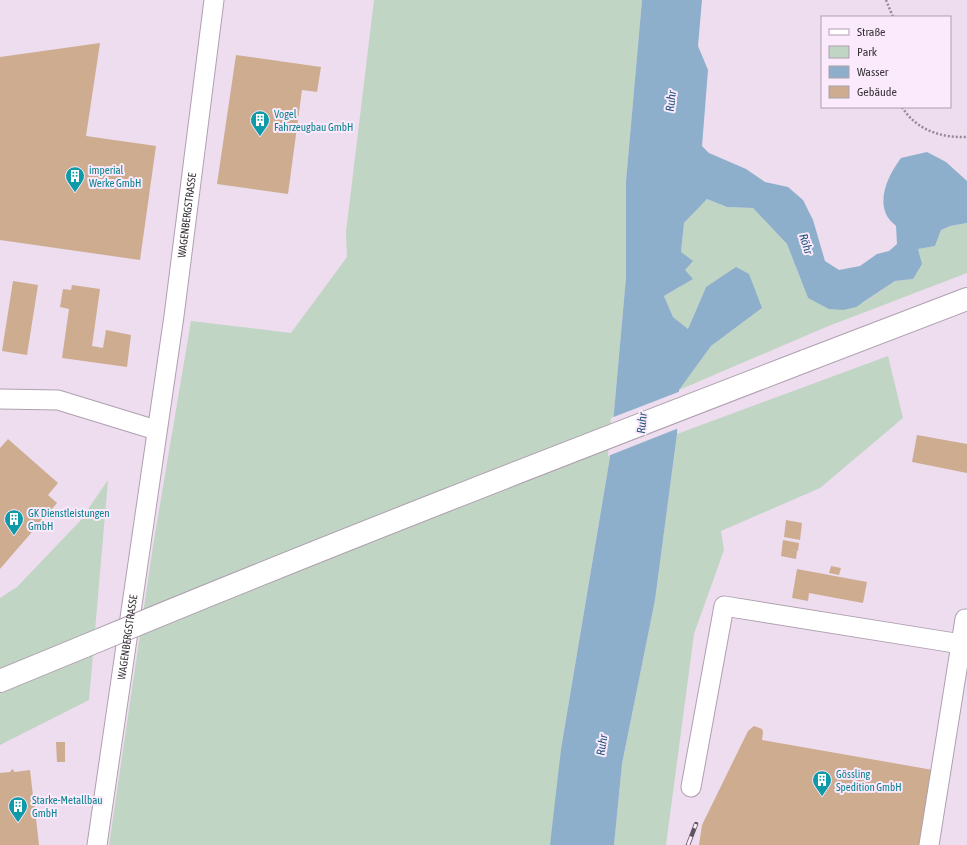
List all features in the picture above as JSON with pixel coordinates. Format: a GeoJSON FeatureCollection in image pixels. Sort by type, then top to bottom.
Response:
{"type":"FeatureCollection","features":[{"type":"Feature","properties":{"kind":"highway"},"geometry":{"type":"LineString","coordinates":[[0,690],[55,660],[85,646],[241,581],[500,479],[967,299]]}},
{"type":"Feature","properties":{"kind":"highway"},"geometry":{"type":"LineString","coordinates":[[0,681],[55,660]]}},
{"type":"Feature","properties":{"kind":"street","name":"WAGENBERGSTRASSE"},"geometry":{"type":"LineString","coordinates":[[97,845],[156,430],[174,316],[214,0]]}},
{"type":"Feature","properties":{"kind":"street"},"geometry":{"type":"LineString","coordinates":[[0,399],[58,400],[156,430]]}},
{"type":"Feature","properties":{"kind":"street"},"geometry":{"type":"LineString","coordinates":[[691,787],[724,606],[961,644]]}},
{"type":"Feature","properties":{"kind":"street"},"geometry":{"type":"LineString","coordinates":[[929,845],[965,619],[967,619]]}},
{"type":"Feature","properties":{"kind":"path"},"geometry":{"type":"LineString","coordinates":[[886,0],[893,16]]}},
{"type":"Feature","properties":{"kind":"path"},"geometry":{"type":"LineString","coordinates":[[903,108],[907,115],[920,127],[936,134],[955,138],[967,137]]}},
{"type":"Feature","properties":{"kind":"green space"},"geometry":{"type":"Polygon","coordinates":[[[374,0],[642,0],[626,181],[626,277],[610,457],[561,749],[552,845],[109,845],[153,546],[191,321],[291,333],[347,257],[346,232],[374,0]]]}},
{"type":"Feature","properties":{"kind":"green space"},"geometry":{"type":"Polygon","coordinates":[[[707,199],[727,207],[753,208],[787,244],[808,298],[863,303],[895,281],[913,279],[917,249],[935,246],[941,230],[950,226],[967,223],[967,273],[826,327],[679,390],[711,346],[762,308],[706,287],[688,329],[673,317],[664,296],[680,287],[685,270],[681,252],[684,223],[707,199]]]}},
{"type":"Feature","properties":{"kind":"green space"},"geometry":{"type":"Polygon","coordinates":[[[888,356],[903,418],[820,488],[721,531],[724,550],[694,634],[666,845],[614,845],[622,764],[655,600],[677,434],[888,356]]]}},
{"type":"Feature","properties":{"kind":"green space"},"geometry":{"type":"Polygon","coordinates":[[[108,480],[89,700],[0,745],[0,598],[17,587],[80,521],[108,480]]]}},
{"type":"Feature","properties":{"kind":"water"},"geometry":{"type":"Polygon","coordinates":[[[642,0],[702,0],[698,46],[708,70],[702,146],[709,153],[746,169],[765,182],[788,187],[803,200],[813,220],[825,261],[839,270],[860,266],[877,254],[889,251],[897,244],[896,226],[886,214],[883,199],[889,177],[901,158],[927,152],[946,162],[967,181],[967,223],[950,226],[941,230],[935,246],[918,249],[922,264],[913,279],[895,281],[856,307],[843,310],[829,309],[808,298],[787,244],[753,208],[727,207],[707,199],[684,223],[681,252],[693,261],[685,270],[693,279],[664,296],[673,317],[688,329],[706,287],[736,267],[749,274],[762,308],[711,346],[679,390],[677,434],[655,600],[622,764],[614,845],[550,845],[561,749],[610,457],[626,277],[626,181],[642,0]]]}},
{"type":"Feature","properties":{"kind":"pier"},"geometry":{"type":"Polygon","coordinates":[[[681,391],[679,428],[608,456],[611,418],[681,391]]]}},
{"type":"Feature","properties":{"kind":"building","name":"imperial Werke GmbH"},"geometry":{"type":"Polygon","coordinates":[[[100,43],[86,136],[156,146],[140,260],[0,240],[0,57],[100,43]]]}},
{"type":"Feature","properties":{"kind":"building","name":"Vogel Fahrzeugbau GmbH"},"geometry":{"type":"Polygon","coordinates":[[[236,55],[321,67],[317,92],[302,90],[288,194],[217,184],[236,55]]]}},
{"type":"Feature","properties":{"kind":"building"},"geometry":{"type":"Polygon","coordinates":[[[13,281],[38,285],[27,355],[2,351],[13,281]]]}},
{"type":"Feature","properties":{"kind":"building"},"geometry":{"type":"Polygon","coordinates":[[[72,285],[100,289],[92,346],[103,348],[106,330],[131,335],[127,367],[62,358],[69,309],[60,307],[63,289],[71,290],[72,285]]]}},
{"type":"Feature","properties":{"kind":"building"},"geometry":{"type":"Polygon","coordinates":[[[917,435],[967,444],[967,473],[912,462],[917,435]]]}},
{"type":"Feature","properties":{"kind":"building","name":"GK Dienstleistungen GmbH"},"geometry":{"type":"Polygon","coordinates":[[[8,439],[58,483],[48,495],[57,503],[0,569],[0,448],[8,439]]]}},
{"type":"Feature","properties":{"kind":"building"},"geometry":{"type":"Polygon","coordinates":[[[786,520],[802,523],[800,540],[784,537],[786,520]]]}},
{"type":"Feature","properties":{"kind":"building"},"geometry":{"type":"Polygon","coordinates":[[[783,540],[799,543],[798,551],[785,549],[797,551],[796,559],[781,556],[783,540]]]}},
{"type":"Feature","properties":{"kind":"building"},"geometry":{"type":"Polygon","coordinates":[[[831,566],[841,568],[839,575],[829,573],[831,566]]]}},
{"type":"Feature","properties":{"kind":"building"},"geometry":{"type":"Polygon","coordinates":[[[797,569],[867,582],[863,603],[809,593],[808,601],[792,598],[797,569]]]}},
{"type":"Feature","properties":{"kind":"building","name":"Gössling Spedition GmbH"},"geometry":{"type":"Polygon","coordinates":[[[754,726],[762,729],[762,740],[933,770],[920,845],[699,845],[702,825],[748,731],[754,726]]]}},
{"type":"Feature","properties":{"kind":"building"},"geometry":{"type":"Polygon","coordinates":[[[56,742],[65,742],[65,762],[57,762],[56,742]]]}},
{"type":"Feature","properties":{"kind":"building","name":"Starke-Metallbau GmbH"},"geometry":{"type":"Polygon","coordinates":[[[12,769],[15,772],[30,770],[33,796],[36,798],[34,801],[39,845],[0,845],[0,773],[10,772],[12,769]]]}},
{"type":"Feature","properties":{"kind":"railway"},"geometry":{"type":"LineString","coordinates":[[688,845],[696,824]]}},
{"type":"Feature","properties":{"kind":"place","name":"Vogel Fahrzeugbau GmbH"},"geometry":{"type":"Point","coordinates":[260,137]}},
{"type":"Feature","properties":{"kind":"place","name":"imperial Werke GmbH"},"geometry":{"type":"Point","coordinates":[75,193]}},
{"type":"Feature","properties":{"kind":"place","name":"GK Dienstleistungen GmbH"},"geometry":{"type":"Point","coordinates":[14,536]}},
{"type":"Feature","properties":{"kind":"place","name":"Gössling Spedition GmbH"},"geometry":{"type":"Point","coordinates":[822,797]}},
{"type":"Feature","properties":{"kind":"place","name":"Starke-Metallbau GmbH"},"geometry":{"type":"Point","coordinates":[18,823]}},
{"type":"Feature","properties":{"kind":"water label","name":"Ruhr"},"geometry":{"type":"Point","coordinates":[671,101]}},
{"type":"Feature","properties":{"kind":"water label","name":"Röhr"},"geometry":{"type":"Point","coordinates":[806,244]}},
{"type":"Feature","properties":{"kind":"water label","name":"Ruhr"},"geometry":{"type":"Point","coordinates":[642,423]}},
{"type":"Feature","properties":{"kind":"water label","name":"Ruhr"},"geometry":{"type":"Point","coordinates":[602,745]}}]}
